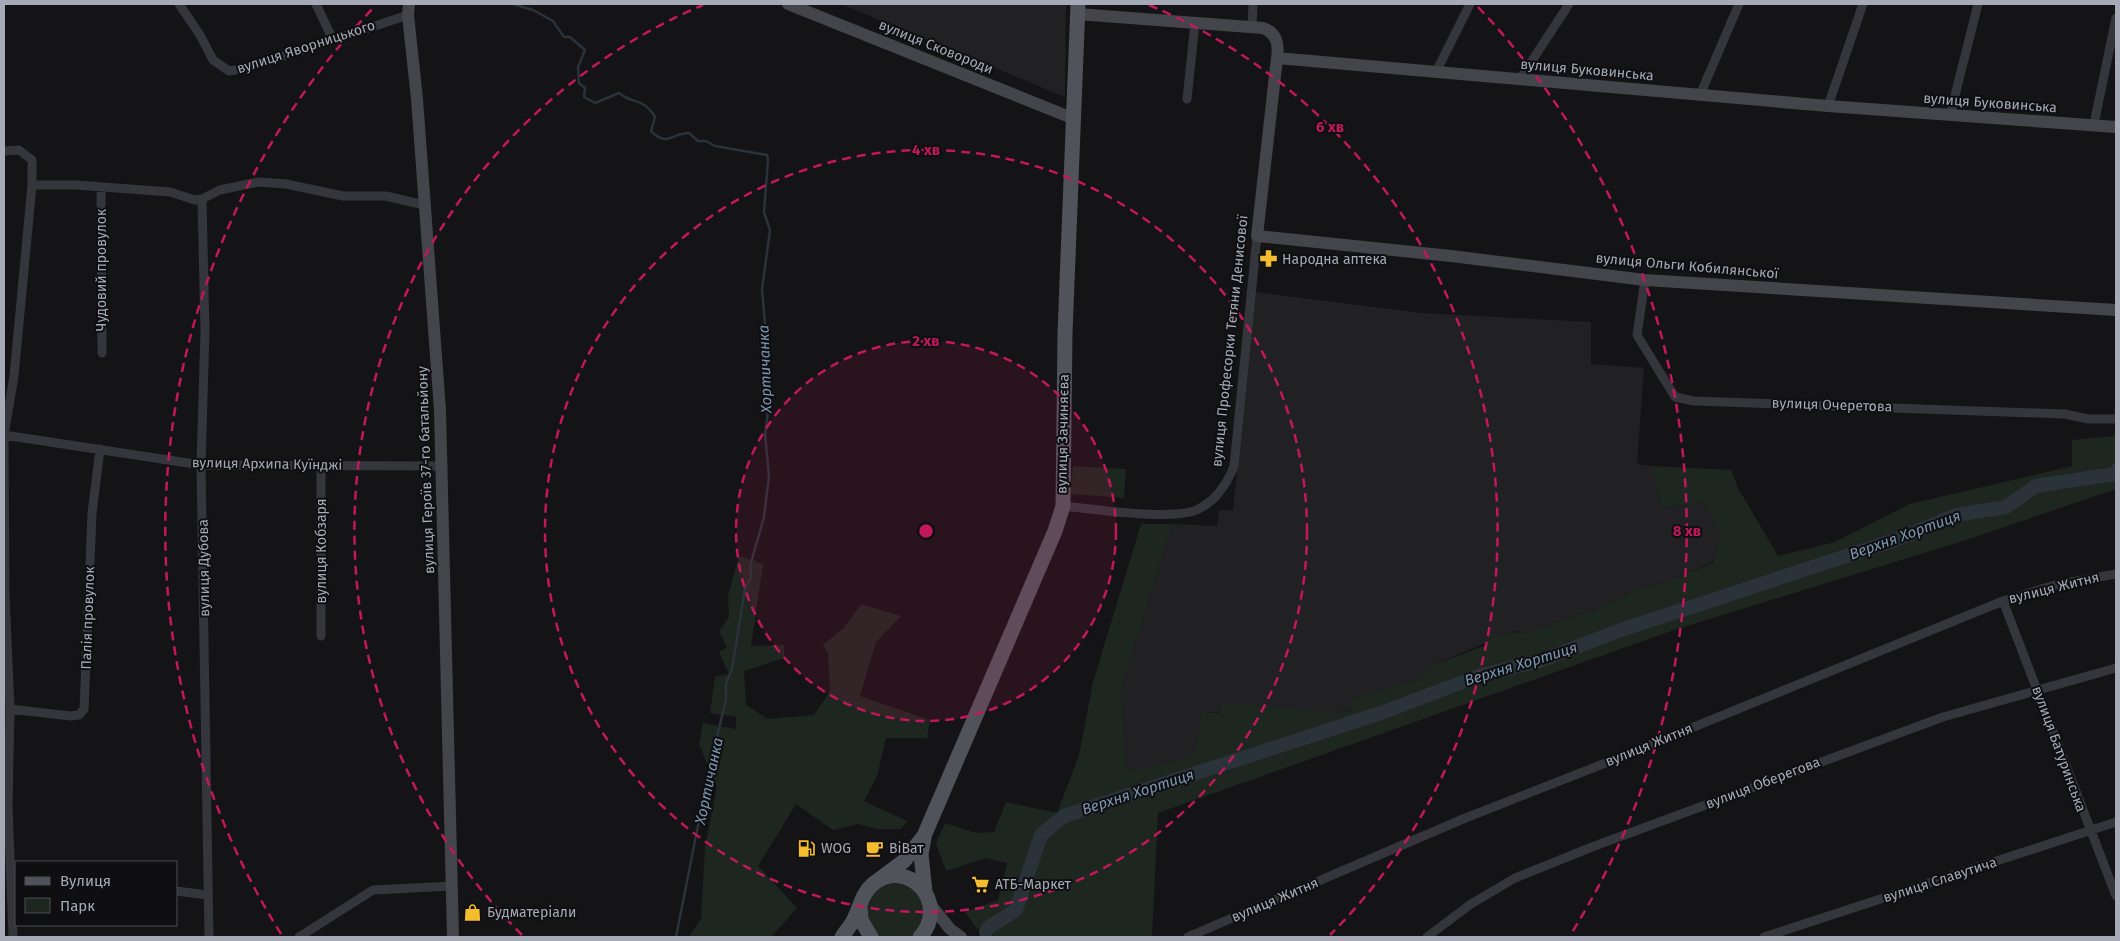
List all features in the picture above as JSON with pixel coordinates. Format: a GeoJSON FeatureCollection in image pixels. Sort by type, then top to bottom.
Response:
{"type":"FeatureCollection","features":[{"type":"Feature","properties":{"kind":"main road","name":"вулиця Зачиняєва"},"geometry":{"type":"LineString","coordinates":[[924,836],[1040,567],[1063,506],[1065,332],[1077,9]]}},
{"type":"Feature","properties":{"kind":"main road"},"geometry":{"type":"LineString","coordinates":[[842,937],[853,922],[866,891],[904,861],[924,836]]}},
{"type":"Feature","properties":{"kind":"main road"},"geometry":{"type":"LineString","coordinates":[[920,937],[930,919],[922,854],[924,836]]}},
{"type":"Feature","properties":{"kind":"main road"},"geometry":{"type":"LineString","coordinates":[[877,881],[891,876],[907,878],[928,898]]}},
{"type":"Feature","properties":{"kind":"main road"},"geometry":{"type":"LineString","coordinates":[[860,905],[861,920],[871,937]]}},
{"type":"Feature","properties":{"kind":"street","name":"вулиця Яворницького"},"geometry":{"type":"LineString","coordinates":[[179,4],[214,60],[229,71],[242,69],[333,40],[408,9]]}},
{"type":"Feature","properties":{"kind":"street"},"geometry":{"type":"LineString","coordinates":[[316,4],[333,40]]}},
{"type":"Feature","properties":{"kind":"street","name":"вулиця Сковороди"},"geometry":{"type":"LineString","coordinates":[[788,4],[1072,118]]}},
{"type":"Feature","properties":{"kind":"street"},"geometry":{"type":"LineString","coordinates":[[1252,27],[1253,4]]}},
{"type":"Feature","properties":{"kind":"street"},"geometry":{"type":"LineString","coordinates":[[1436,72],[1470,4]]}},
{"type":"Feature","properties":{"kind":"street"},"geometry":{"type":"LineString","coordinates":[[1520,79],[1569,4]]}},
{"type":"Feature","properties":{"kind":"street"},"geometry":{"type":"LineString","coordinates":[[1700,95],[1739,4]]}},
{"type":"Feature","properties":{"kind":"street"},"geometry":{"type":"LineString","coordinates":[[1828,106],[1863,4]]}},
{"type":"Feature","properties":{"kind":"street"},"geometry":{"type":"LineString","coordinates":[[1950,115],[1978,4]]}},
{"type":"Feature","properties":{"kind":"street","name":"вулиця Героїв 37-го батальйону"},"geometry":{"type":"LineString","coordinates":[[408,9],[417,99],[443,466],[453,937]]}},
{"type":"Feature","properties":{"kind":"street"},"geometry":{"type":"LineString","coordinates":[[1077,9],[1195,23],[1252,27],[1272,32],[1278,43],[1277,58]]}},
{"type":"Feature","properties":{"kind":"street"},"geometry":{"type":"LineString","coordinates":[[2094,124],[2116,18]]}},
{"type":"Feature","properties":{"kind":"street"},"geometry":{"type":"LineString","coordinates":[[1187,99],[1195,23]]}},
{"type":"Feature","properties":{"kind":"street","name":"вулиця Буковинська"},"geometry":{"type":"LineString","coordinates":[[1277,58],[1828,106],[2116,127]]}},
{"type":"Feature","properties":{"kind":"street","name":"вулиця Професорки Тетяни Денисової"},"geometry":{"type":"LineString","coordinates":[[1063,506],[1168,515],[1193,511],[1219,493],[1234,466],[1277,58]]}},
{"type":"Feature","properties":{"kind":"street"},"geometry":{"type":"LineString","coordinates":[[4,151],[19,150],[30,156],[32,160],[32,185],[14,376],[4,435],[5,595],[10,709],[8,806],[13,937]]}},
{"type":"Feature","properties":{"kind":"street"},"geometry":{"type":"LineString","coordinates":[[32,185],[76,185],[170,192],[188,199],[202,199],[220,190],[258,182],[286,184],[343,196],[386,196],[424,205]]}},
{"type":"Feature","properties":{"kind":"street","name":"Чудовий провулок"},"geometry":{"type":"LineString","coordinates":[[101,187],[102,353]]}},
{"type":"Feature","properties":{"kind":"street","name":"вулиця Дубова"},"geometry":{"type":"LineString","coordinates":[[202,199],[205,331],[201,465],[210,937]]}},
{"type":"Feature","properties":{"kind":"street","name":"вулиця Ольги Кобилянської"},"geometry":{"type":"LineString","coordinates":[[1258,236],[1451,256],[1644,280],[2116,310]]}},
{"type":"Feature","properties":{"kind":"street","name":"вулиця Очеретова"},"geometry":{"type":"LineString","coordinates":[[1644,280],[1637,335],[1675,397],[1694,401],[2065,414],[2088,419],[2116,419]]}},
{"type":"Feature","properties":{"kind":"street","name":"вулиця Архипа Куїнджі"},"geometry":{"type":"LineString","coordinates":[[4,435],[201,465],[443,466]]}},
{"type":"Feature","properties":{"kind":"street","name":"Палія провулок"},"geometry":{"type":"LineString","coordinates":[[10,709],[77,716],[84,709],[92,513],[100,449]]}},
{"type":"Feature","properties":{"kind":"street","name":"вулиця Кобзаря"},"geometry":{"type":"LineString","coordinates":[[321,466],[321,636]]}},
{"type":"Feature","properties":{"kind":"street","name":"вулиця Житня"},"geometry":{"type":"LineString","coordinates":[[1188,937],[1463,819],[2003,601],[2055,585],[2116,574]]}},
{"type":"Feature","properties":{"kind":"street","name":"вулиця Батуринська"},"geometry":{"type":"LineString","coordinates":[[2003,601],[2116,896]]}},
{"type":"Feature","properties":{"kind":"street","name":"вулиця Оберегова"},"geometry":{"type":"LineString","coordinates":[[1427,937],[1471,904],[1515,878],[1592,847],[1748,791],[1836,755],[1943,717],[2116,668]]}},
{"type":"Feature","properties":{"kind":"street","name":"вулиця Славутича"},"geometry":{"type":"LineString","coordinates":[[1764,937],[1952,874],[2090,832],[2116,822]]}},
{"type":"Feature","properties":{"kind":"street"},"geometry":{"type":"LineString","coordinates":[[299,937],[373,890],[453,886]]}},
{"type":"Feature","properties":{"kind":"street"},"geometry":{"type":"LineString","coordinates":[[178,892],[208,895]]}},
{"type":"Feature","properties":{"kind":"street"},"geometry":{"type":"LineString","coordinates":[[928,898],[950,929],[961,937]]}},
{"type":"Feature","properties":{"kind":"shaded area"},"geometry":{"type":"Polygon","coordinates":[[[841,4],[1066,4],[1065,97],[841,4]]]}},
{"type":"Feature","properties":{"kind":"shaded area"},"geometry":{"type":"Polygon","coordinates":[[[1255,292],[1422,313],[1591,322],[1591,364],[1644,368],[1637,464],[1651,466],[1662,508],[1705,503],[1720,537],[1713,562],[1669,581],[1627,593],[1599,608],[1523,633],[1515,631],[1430,666],[1419,680],[1349,699],[1351,709],[1337,713],[1202,712],[1196,747],[1190,758],[1126,771],[1121,689],[1173,524],[1217,526],[1219,510],[1233,510],[1255,292]]]}},
{"type":"Feature","properties":{"kind":"green space"},"geometry":{"type":"Polygon","coordinates":[[[2116,436],[2116,489],[1966,540],[1674,630],[1158,813],[1152,937],[997,937],[977,929],[965,912],[998,900],[1007,863],[985,858],[946,871],[936,843],[945,823],[976,833],[994,832],[1006,802],[1057,813],[1079,755],[1093,682],[1141,524],[1173,524],[1121,689],[1126,771],[1190,758],[1196,747],[1202,712],[1219,713],[1222,702],[1337,713],[1351,710],[1349,699],[1419,680],[1430,666],[1484,646],[1492,639],[1507,633],[1523,633],[1599,608],[1627,593],[1669,581],[1713,563],[1720,537],[1705,503],[1662,508],[1651,466],[1731,470],[1738,488],[1778,556],[1835,542],[1910,504],[2072,466],[2072,440],[2116,436]]]}},
{"type":"Feature","properties":{"kind":"green space"},"geometry":{"type":"Polygon","coordinates":[[[1073,466],[1126,469],[1124,498],[1070,494],[1073,466]]]}},
{"type":"Feature","properties":{"kind":"green space"},"geometry":{"type":"Polygon","coordinates":[[[739,556],[763,564],[751,646],[784,645],[784,658],[744,671],[746,705],[768,719],[814,715],[830,691],[828,653],[823,645],[845,627],[861,604],[901,616],[876,642],[860,696],[930,720],[927,738],[886,738],[877,776],[864,801],[907,821],[901,829],[878,829],[858,824],[833,830],[796,804],[758,866],[797,908],[771,937],[689,937],[701,919],[705,847],[717,787],[699,744],[703,723],[736,729],[736,717],[710,713],[715,677],[729,674],[719,652],[727,648],[719,631],[729,617],[728,596],[739,556]]]}},
{"type":"Feature","properties":{"kind":"green space"},"geometry":{"type":"Polygon","coordinates":[[[898,883],[913,890],[922,902],[926,913],[913,937],[877,937],[865,913],[867,906],[872,895],[879,888],[898,883]]]}},
{"type":"Feature","properties":{"kind":"waterway","name":"Хортичанка"},"geometry":{"type":"LineString","coordinates":[[513,4],[533,10],[553,21],[564,37],[570,37],[585,50],[578,67],[579,83],[585,88],[584,97],[595,103],[619,93],[646,106],[651,111],[655,117],[651,131],[657,136],[666,139],[689,133],[698,141],[706,141],[715,146],[767,155],[768,160],[764,212],[770,230],[762,289],[765,325],[764,387],[769,404],[765,435],[769,476],[764,517],[750,566],[751,577],[745,589],[732,669],[726,683],[726,700],[710,765],[676,937]]}},
{"type":"Feature","properties":{"kind":"waterway"},"geometry":{"type":"LineString","coordinates":[[2108,475],[2111,468],[2116,464]]}},
{"type":"Feature","properties":{"kind":"waterway","name":"Верхня Хортиця"},"geometry":{"type":"LineString","coordinates":[[986,932],[989,927],[1016,910],[1041,835],[1064,816],[1381,713],[1481,675],[1540,661],[1618,631],[1898,539],[1956,515],[2006,507],[2036,486],[2114,474]]}},
{"type":"Feature","properties":{"kind":"place","name":"Народна аптека"},"geometry":{"type":"Point","coordinates":[1268,259]}},
{"type":"Feature","properties":{"kind":"place","name":"WOG"},"geometry":{"type":"Point","coordinates":[807,848]}},
{"type":"Feature","properties":{"kind":"place","name":"ВіВат"},"geometry":{"type":"Point","coordinates":[875,848]}},
{"type":"Feature","properties":{"kind":"place","name":"АТБ-Маркет"},"geometry":{"type":"Point","coordinates":[981,884]}},
{"type":"Feature","properties":{"kind":"place","name":"Будматеріали"},"geometry":{"type":"Point","coordinates":[473,912]}}]}
